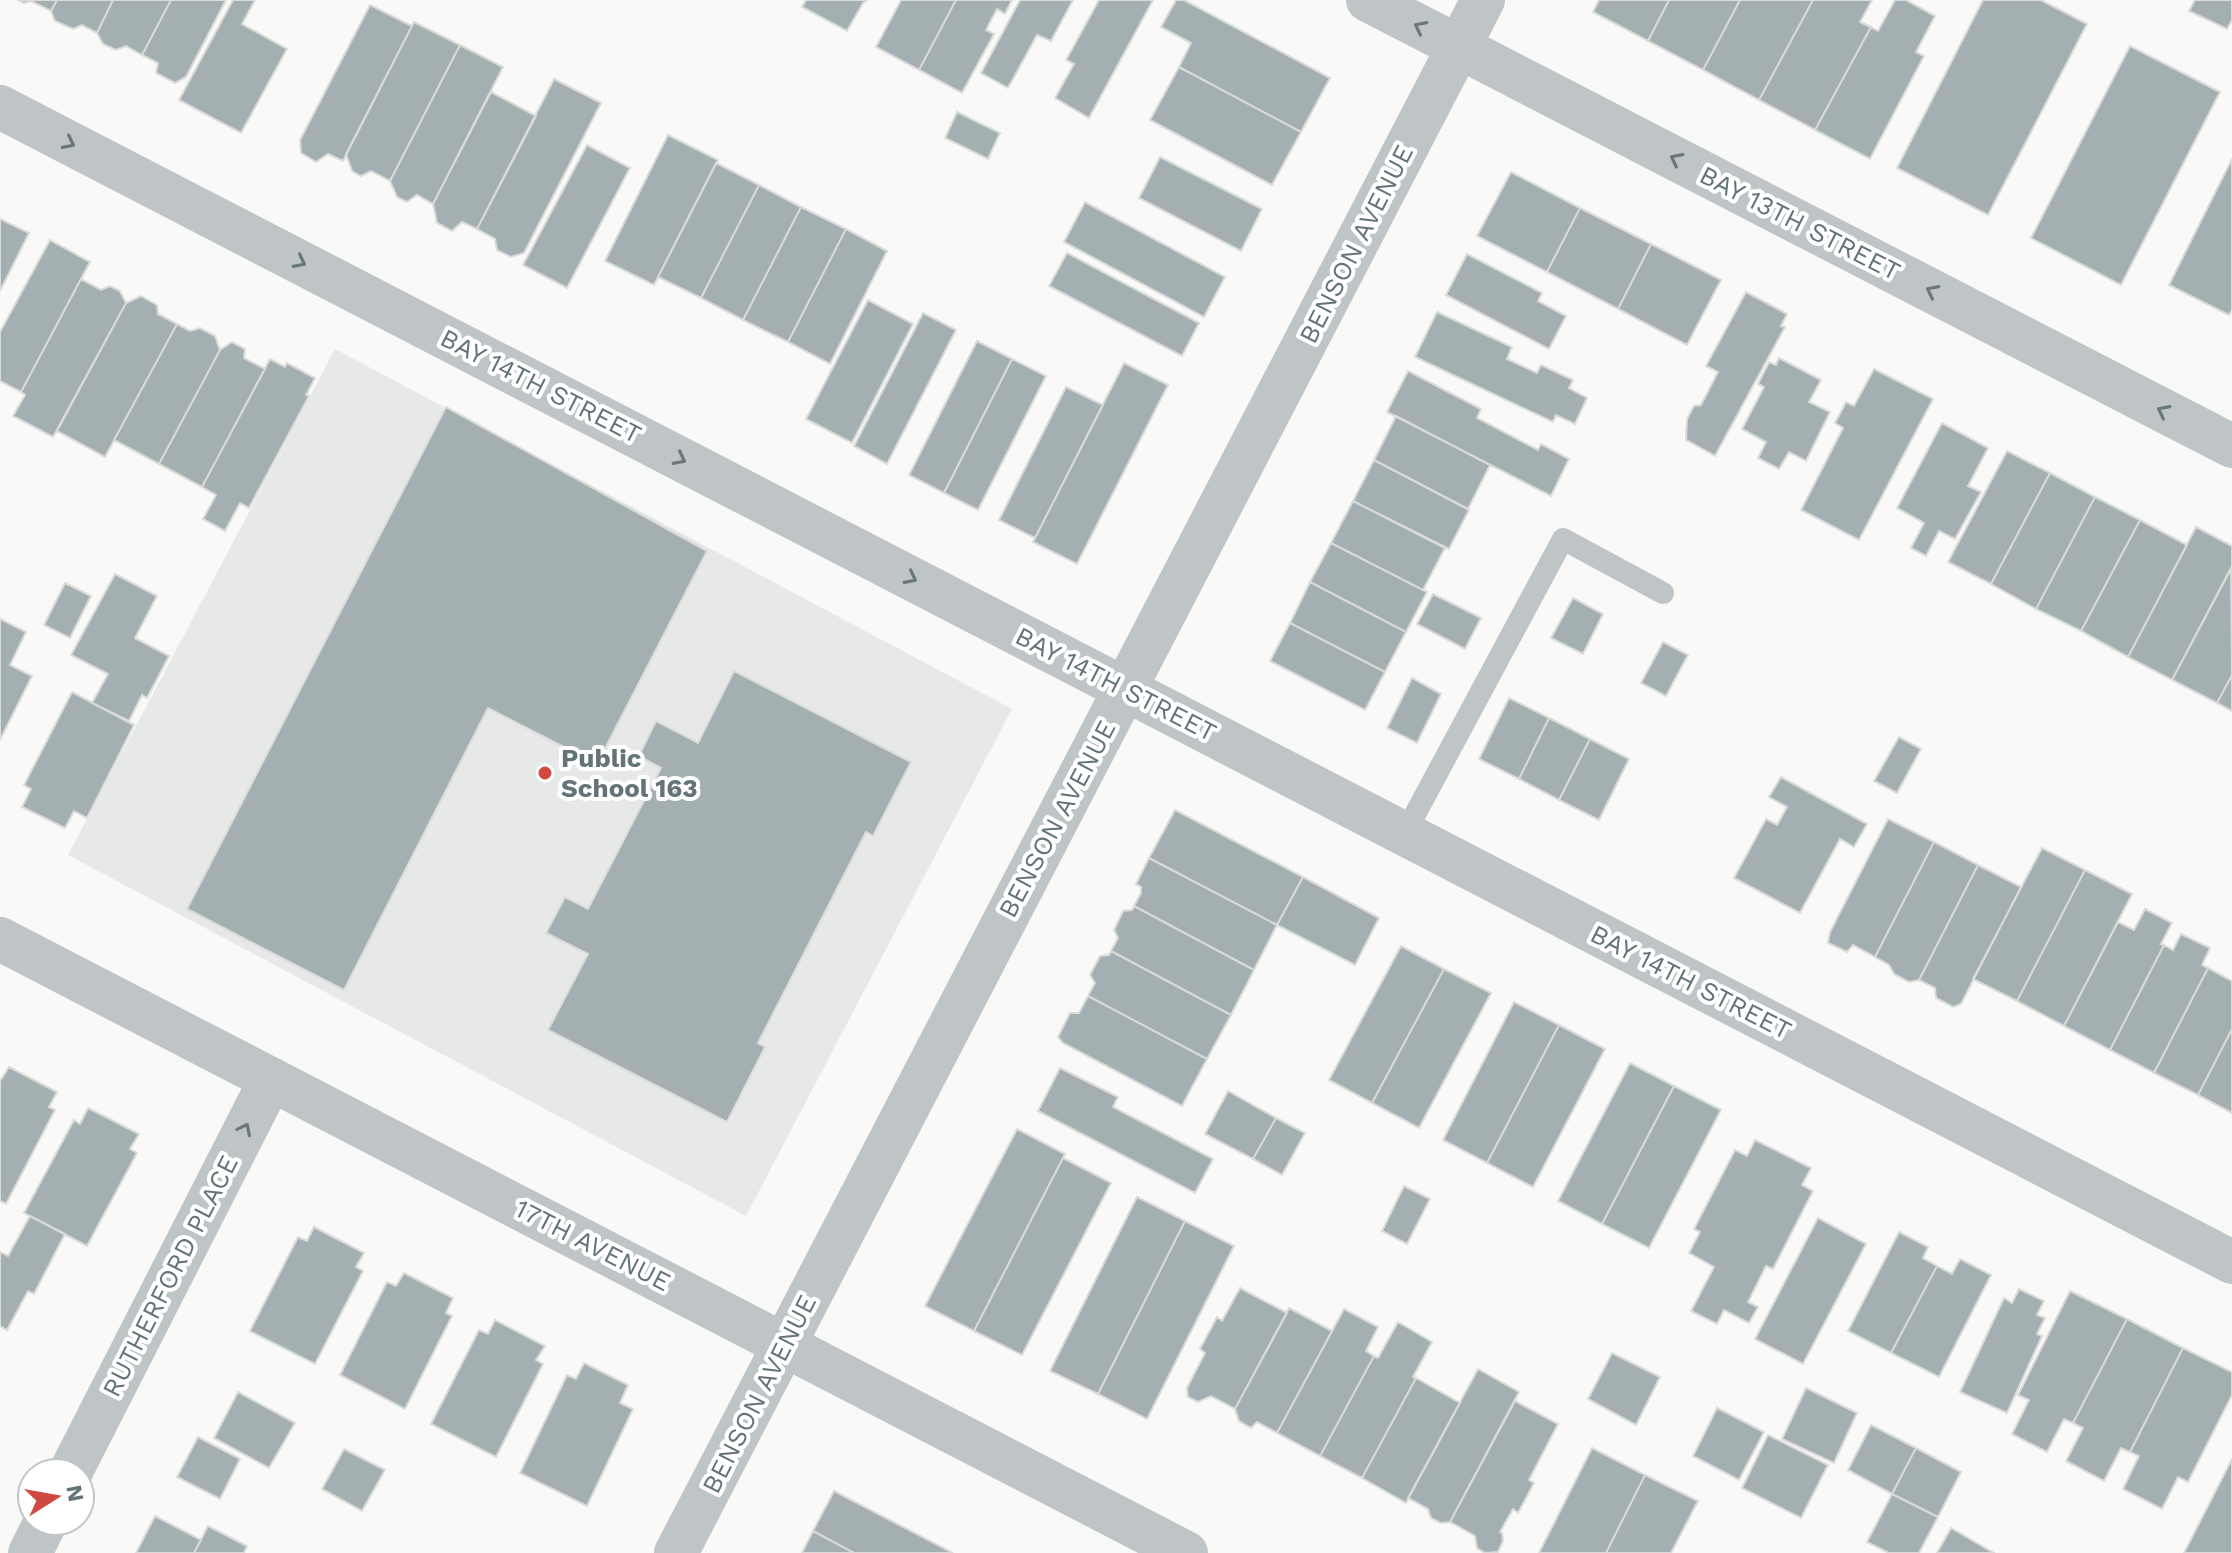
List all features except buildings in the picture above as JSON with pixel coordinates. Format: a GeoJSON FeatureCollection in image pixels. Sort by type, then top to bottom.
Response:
{"type":"FeatureCollection","features":[{"type":"Feature","properties":{"kind":"street","name":"BAY 13TH STREET"},"geometry":{"type":"LineString","coordinates":[[1368,0],[2232,446]]}},
{"type":"Feature","properties":{"kind":"street","name":"BENSON AVENUE"},"geometry":{"type":"LineString","coordinates":[[676,1553],[1483,0]]}},
{"type":"Feature","properties":{"kind":"street","name":"BAY 14TH STREET"},"geometry":{"type":"LineString","coordinates":[[0,107],[2232,1262]]}},
{"type":"Feature","properties":{"kind":"street","name":"17TH AVENUE"},"geometry":{"type":"LineString","coordinates":[[0,939],[1186,1553]]}},
{"type":"Feature","properties":{"kind":"street","name":"RUTHERFORD PLACE"},"geometry":{"type":"LineString","coordinates":[[78,1457],[271,1079]]}},
{"type":"Feature","properties":{"kind":"lane"},"geometry":{"type":"LineString","coordinates":[[1405,833],[1563,539],[1663,593]]}},
{"type":"Feature","properties":{"kind":"shaded area","name":"Public School 163"},"geometry":{"type":"Polygon","coordinates":[[[335,349],[1012,709],[746,1216],[68,855],[335,349]]]}},
{"type":"Feature","properties":{"kind":"place","name":"Public School 163"},"geometry":{"type":"Point","coordinates":[545,773]}}]}
